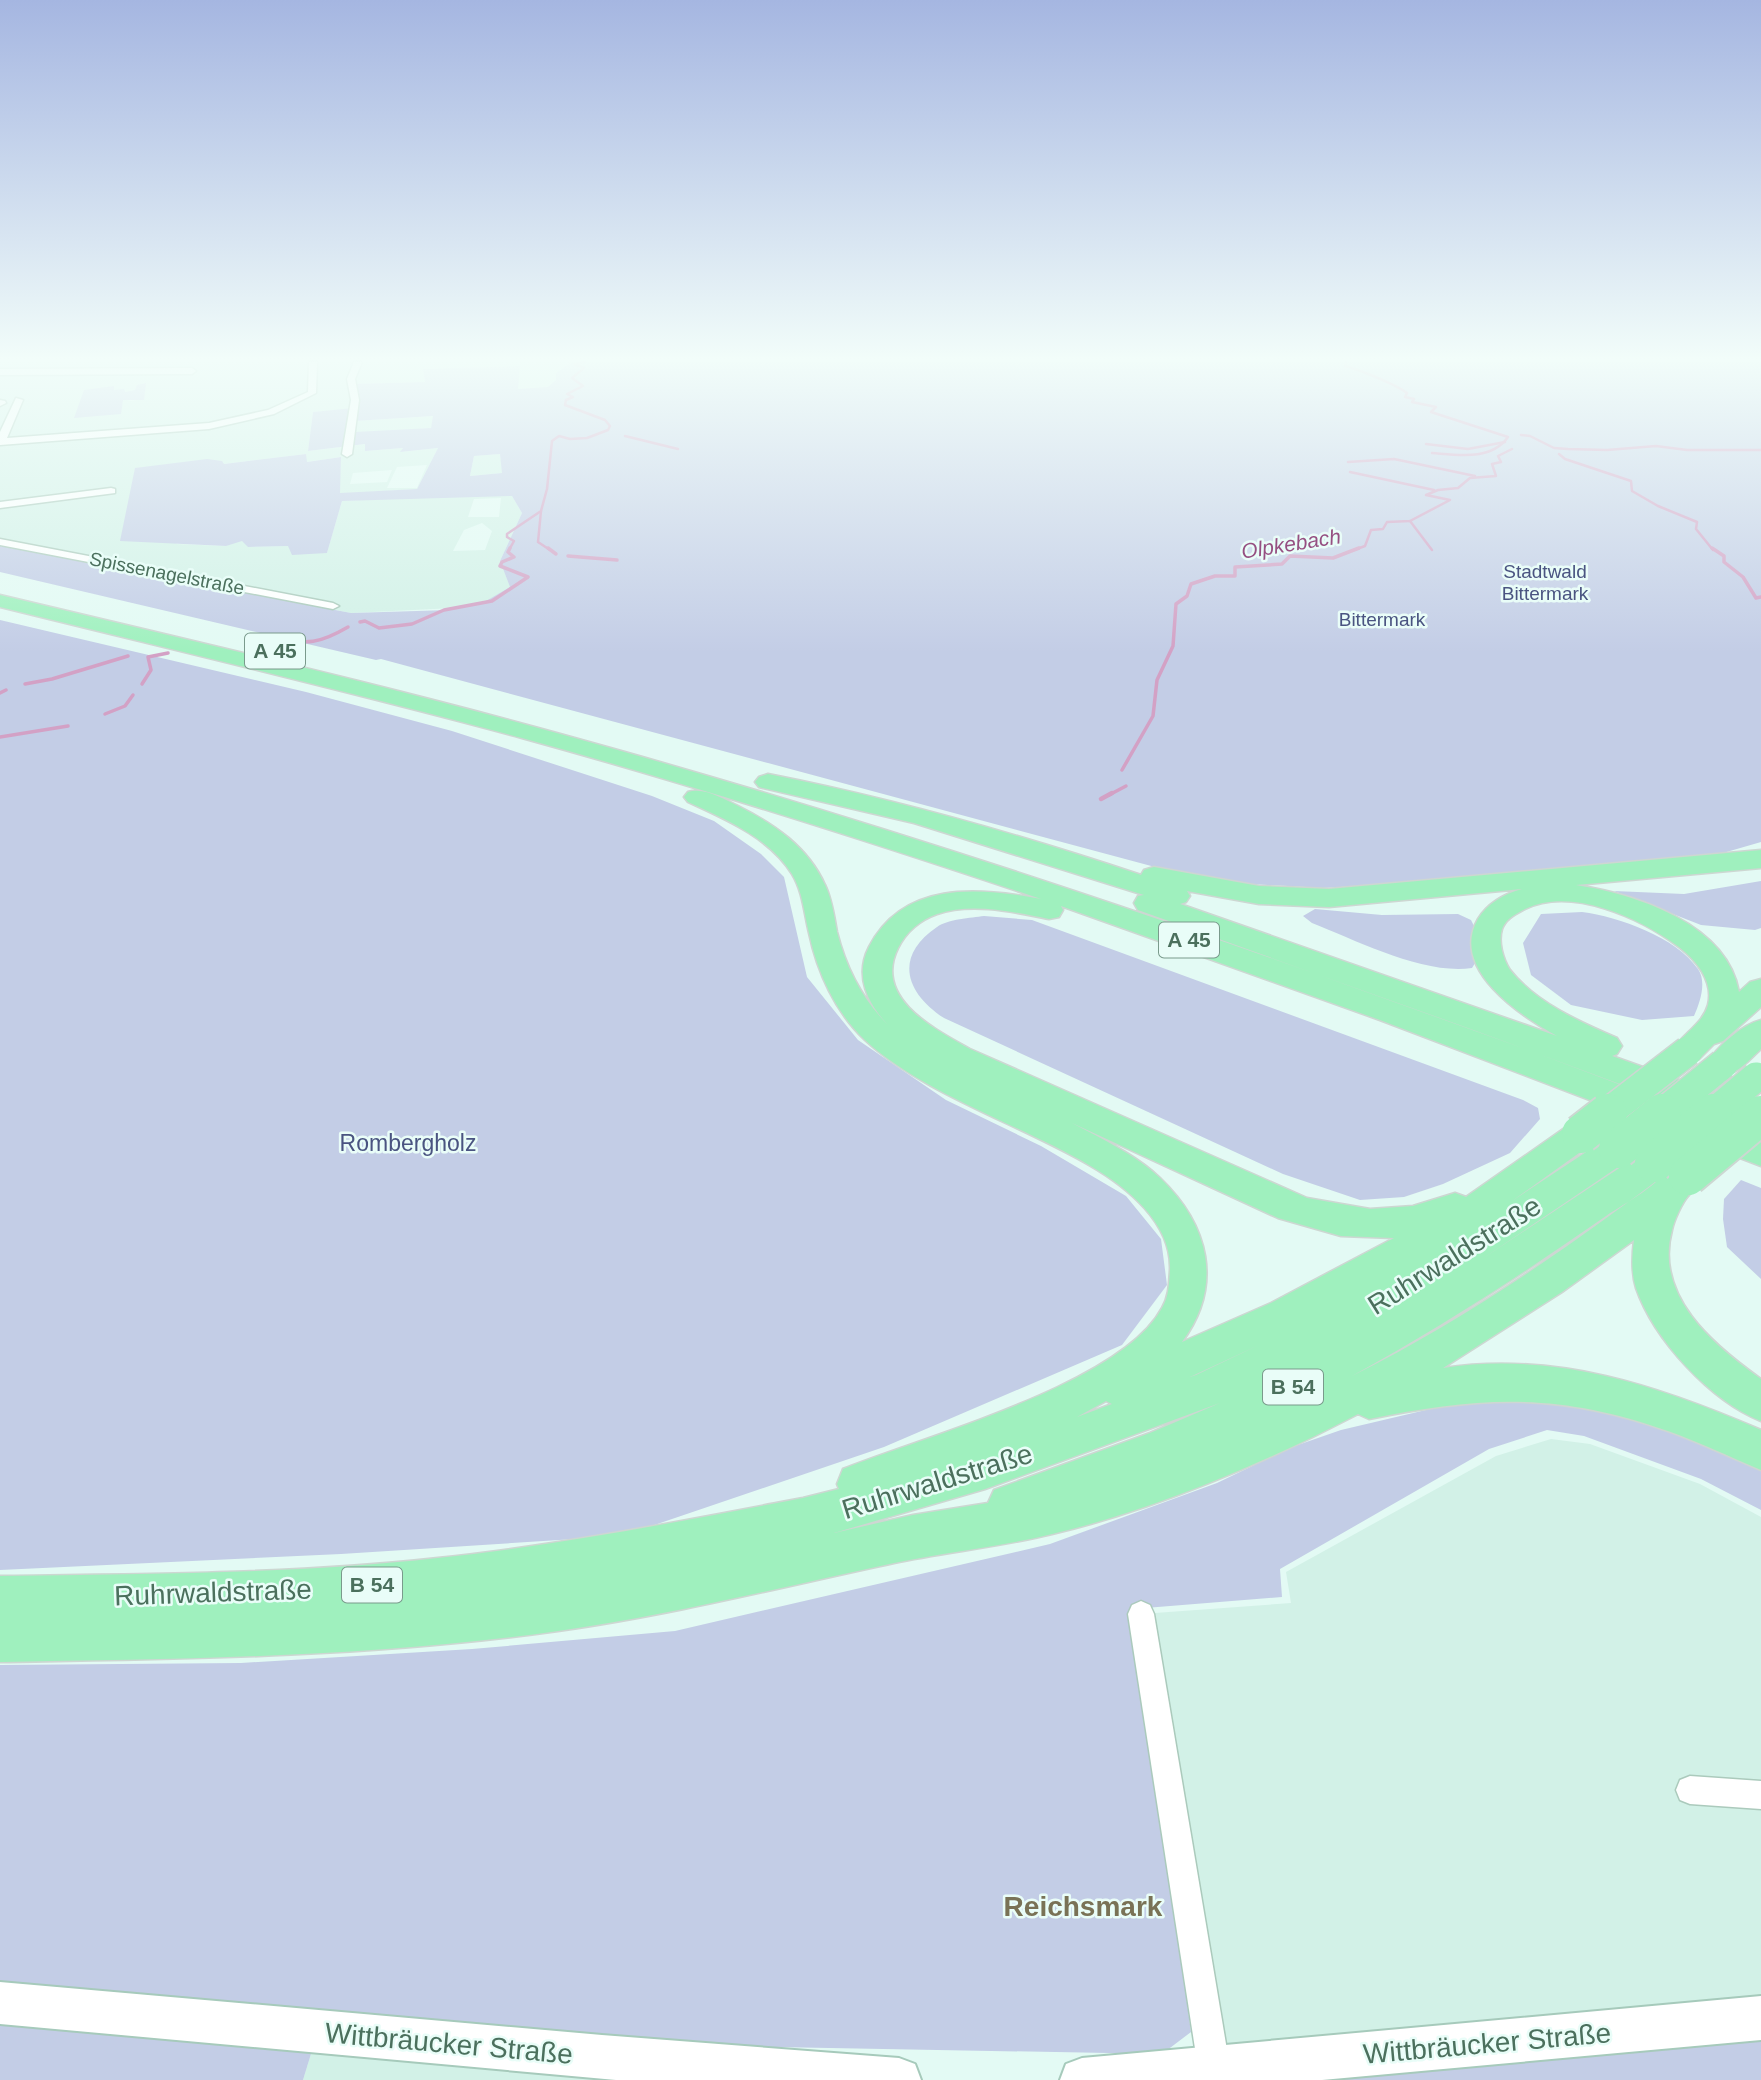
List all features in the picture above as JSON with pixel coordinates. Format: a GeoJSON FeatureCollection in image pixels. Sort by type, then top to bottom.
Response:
{"type":"FeatureCollection","features":[{"type":"Feature","properties":{"kind":"highway","name":"A 45"},"geometry":{"type":"LineString","coordinates":[[0,586],[46,604],[609,753],[768,782],[1016,859],[1322,962],[1761,1124]]}},
{"type":"Feature","properties":{"kind":"highway","name":"A 45"},"geometry":{"type":"LineString","coordinates":[[0,601],[46,604],[372,675],[609,753],[875,835],[1141,923],[1516,1059],[1761,1152]]}},
{"type":"Feature","properties":{"kind":"highway"},"geometry":{"type":"LineString","coordinates":[[609,753],[676,789],[743,819],[777,841],[795,858],[812,887],[837,980],[859,1013],[882,1038],[931,1070],[1034,1120],[1121,1168],[1154,1194],[1170,1211],[1189,1252],[1191,1275],[1188,1297],[1168,1335],[1146,1355],[1119,1372],[1026,1421]]}},
{"type":"Feature","properties":{"kind":"highway"},"geometry":{"type":"LineString","coordinates":[[768,782],[847,796],[1006,841],[1330,948],[1617,1051],[1759,1085]]}},
{"type":"Feature","properties":{"kind":"highway"},"geometry":{"type":"LineString","coordinates":[[676,789],[1063,913],[1442,1049],[1761,1173]]}},
{"type":"Feature","properties":{"kind":"highway"},"geometry":{"type":"LineString","coordinates":[[1006,841],[1199,886],[1294,897],[1408,892],[1761,859]]}},
{"type":"Feature","properties":{"kind":"highway"},"geometry":{"type":"LineString","coordinates":[[1617,1051],[1553,1020],[1515,993],[1501,978],[1488,956],[1486,945],[1486,933],[1497,913],[1506,906],[1529,897],[1574,894],[1634,908],[1685,936],[1709,959],[1721,981],[1724,994],[1718,1017],[1688,1051]]}},
{"type":"Feature","properties":{"kind":"highway"},"geometry":{"type":"LineString","coordinates":[[1063,913],[996,899],[967,899],[939,904],[910,916],[890,933],[876,965],[878,985],[886,1003],[901,1020],[947,1050],[1239,1185],[1309,1214],[1354,1223],[1408,1222],[1438,1215],[1516,1178]]}},
{"type":"Feature","properties":{"kind":"highway"},"geometry":{"type":"LineString","coordinates":[[719,1534],[921,1463],[1026,1421],[1121,1389],[1285,1315],[1475,1210],[1516,1178],[1581,1135],[1728,1022],[1761,990]]}},
{"type":"Feature","properties":{"kind":"highway","name":"Ruhrwaldstraße"},"geometry":{"type":"LineString","coordinates":[[0,1599],[215,1595],[436,1581],[563,1565],[803,1520],[985,1469],[1206,1390],[1378,1304],[1452,1260],[1618,1149],[1761,1031]]}},
{"type":"Feature","properties":{"kind":"highway","name":"B 54"},"geometry":{"type":"LineString","coordinates":[[898,1540],[993,1511],[1086,1478],[1229,1419],[1340,1364],[1484,1280],[1570,1223],[1671,1170],[1759,1085]]}},
{"type":"Feature","properties":{"kind":"highway"},"geometry":{"type":"LineString","coordinates":[[898,1540],[1073,1508],[1229,1452],[1318,1414],[1401,1372],[1562,1271],[1671,1170],[1761,1115]]}},
{"type":"Feature","properties":{"kind":"highway"},"geometry":{"type":"LineString","coordinates":[[1671,1170],[1668,1199],[1650,1236],[1647,1256],[1652,1283],[1683,1335],[1742,1389],[1761,1402]]}},
{"type":"Feature","properties":{"kind":"highway"},"geometry":{"type":"LineString","coordinates":[[1318,1414],[1419,1390],[1501,1381],[1540,1382],[1581,1387],[1623,1397],[1691,1420],[1761,1450]]}},
{"type":"Feature","properties":{"kind":"highway","name":"Ruhrwaldstraße"},"geometry":{"type":"LineString","coordinates":[[0,1639],[226,1634],[412,1623],[533,1611],[648,1594],[757,1573],[898,1540]]}},
{"type":"Feature","properties":{"kind":"main road","name":"Wittbräucker Straße"},"geometry":{"type":"LineString","coordinates":[[0,2003],[602,2057],[899,2080]]}},
{"type":"Feature","properties":{"kind":"main road","name":"Wittbräucker Straße"},"geometry":{"type":"LineString","coordinates":[[1082,2080],[1761,2018]]}},
{"type":"Feature","properties":{"kind":"street"},"geometry":{"type":"LineString","coordinates":[[0,505],[94,489],[111,491]]}},
{"type":"Feature","properties":{"kind":"street","name":"Spissenagelstraße"},"geometry":{"type":"LineString","coordinates":[[0,542],[333,606]]}},
{"type":"Feature","properties":{"kind":"street"},"geometry":{"type":"LineString","coordinates":[[1141,1614],[1214,2068]]}},
{"type":"Feature","properties":{"kind":"street"},"geometry":{"type":"LineString","coordinates":[[1690,1790],[1761,1795]]}},
{"type":"Feature","properties":{"kind":"shaded area"},"geometry":{"type":"Polygon","coordinates":[[[0,459],[264,459],[223,464],[176,544],[225,546],[242,540],[249,547],[288,546],[327,553],[342,501],[416,495],[512,496],[522,513],[500,561],[511,589],[486,601],[454,608],[351,613],[0,545],[0,459]],[[501,498],[474,499],[468,517],[499,517],[501,498]],[[482,523],[464,530],[453,551],[485,550],[492,531],[482,523]]]}},
{"type":"Feature","properties":{"kind":"shaded area"},"geometry":{"type":"Polygon","coordinates":[[[341,459],[432,459],[417,489],[339,494],[341,459]],[[427,465],[397,467],[387,488],[417,488],[427,465]],[[392,470],[353,473],[350,484],[387,482],[392,470]]]}},
{"type":"Feature","properties":{"kind":"shaded area"},"geometry":{"type":"Polygon","coordinates":[[[473,459],[501,459],[503,473],[470,476],[473,459]]]}},
{"type":"Feature","properties":{"kind":"shaded area"},"geometry":{"type":"Polygon","coordinates":[[[1551,1439],[1590,1444],[1700,1484],[1761,1517],[1761,2018],[1214,2068],[1141,1614],[1291,1603],[1286,1572],[1496,1456],[1551,1439]]]}},
{"type":"Feature","properties":{"kind":"shaded area"},"geometry":{"type":"Polygon","coordinates":[[[318,2031],[899,2080],[303,2080],[318,2031]]]}},
{"type":"Feature","properties":{"kind":"shaded area"},"geometry":{"type":"Polygon","coordinates":[[[1214,2068],[1217,2080],[1082,2080],[1214,2068]]]}},
{"type":"Feature","properties":{"kind":"green space","name":"Stadtwald Bittermark"},"geometry":{"type":"Polygon","coordinates":[[[206,459],[222,461],[224,464],[264,459],[307,459],[307,462],[341,459],[340,493],[417,489],[432,459],[473,459],[470,476],[502,473],[501,459],[1761,459],[1761,842],[1723,853],[1446,881],[1323,888],[1231,883],[1155,867],[381,659],[0,572],[0,546],[351,613],[449,610],[486,601],[510,587],[500,561],[522,513],[512,496],[342,501],[327,553],[292,555],[288,546],[248,547],[242,541],[226,546],[120,541],[135,468],[206,459]]]}},
{"type":"Feature","properties":{"kind":"green space","name":"Rombergholz"},"geometry":{"type":"Polygon","coordinates":[[[0,620],[306,692],[452,731],[652,796],[714,821],[761,854],[784,877],[807,977],[858,1040],[946,1100],[1041,1146],[1126,1196],[1161,1239],[1167,1285],[1122,1345],[884,1447],[622,1536],[341,1554],[0,1570],[0,620]]]}},
{"type":"Feature","properties":{"kind":"green space"},"geometry":{"type":"Polygon","coordinates":[[[1761,881],[1761,928],[1755,930],[1701,925],[1614,891],[1684,894],[1761,881]]]}},
{"type":"Feature","properties":{"kind":"green space"},"geometry":{"type":"Polygon","coordinates":[[[1315,909],[1382,915],[1458,914],[1471,920],[1475,928],[1474,943],[1480,955],[1472,968],[1453,969],[1412,962],[1312,923],[1303,916],[1315,909]]]}},
{"type":"Feature","properties":{"kind":"green space"},"geometry":{"type":"Polygon","coordinates":[[[1582,912],[1646,930],[1676,947],[1688,958],[1698,969],[1702,980],[1700,999],[1694,1016],[1642,1020],[1571,1005],[1531,975],[1523,943],[1541,914],[1582,912]]]}},
{"type":"Feature","properties":{"kind":"green space"},"geometry":{"type":"Polygon","coordinates":[[[984,916],[1032,920],[1523,1100],[1538,1108],[1540,1119],[1510,1153],[1443,1184],[1404,1197],[1360,1200],[1283,1174],[944,1018],[931,1008],[913,986],[910,962],[914,950],[923,938],[942,924],[984,916]]]}},
{"type":"Feature","properties":{"kind":"green space"},"geometry":{"type":"Polygon","coordinates":[[[1741,1180],[1761,1188],[1761,1279],[1727,1247],[1723,1219],[1724,1199],[1741,1180]]]}},
{"type":"Feature","properties":{"kind":"green space"},"geometry":{"type":"Polygon","coordinates":[[[1498,1393],[1632,1412],[1761,1466],[1761,1510],[1701,1479],[1584,1436],[1547,1430],[1489,1449],[1280,1569],[1282,1597],[1133,1609],[1191,2032],[1162,2054],[663,2045],[0,1984],[0,1665],[241,1663],[472,1649],[675,1631],[1050,1544],[1217,1483],[1292,1447],[1341,1430],[1498,1393]]]}},
{"type":"Feature","properties":{"kind":"green space"},"geometry":{"type":"Polygon","coordinates":[[[0,2003],[318,2031],[303,2080],[0,2080],[0,2003]]]}},
{"type":"Feature","properties":{"kind":"green space"},"geometry":{"type":"Polygon","coordinates":[[[1761,2018],[1761,2080],[1217,2080],[1761,2018]]]}},
{"type":"Feature","properties":{"kind":"waterway"},"geometry":{"type":"LineString","coordinates":[[541,511],[547,489],[550,459]]}},
{"type":"Feature","properties":{"kind":"waterway"},"geometry":{"type":"LineString","coordinates":[[1348,462],[1393,459]]}},
{"type":"Feature","properties":{"kind":"waterway"},"geometry":{"type":"LineString","coordinates":[[1394,459],[1475,476]]}},
{"type":"Feature","properties":{"kind":"waterway","name":"Olpkebach"},"geometry":{"type":"LineString","coordinates":[[1410,521],[1450,500],[1426,495],[1438,490],[1458,488],[1470,478],[1496,476],[1492,464],[1501,462],[1500,459]]}},
{"type":"Feature","properties":{"kind":"waterway"},"geometry":{"type":"LineString","coordinates":[[1565,459],[1631,481],[1632,491],[1658,506],[1697,522],[1696,529],[1713,550]]}},
{"type":"Feature","properties":{"kind":"waterway"},"geometry":{"type":"LineString","coordinates":[[1350,472],[1434,490]]}},
{"type":"Feature","properties":{"kind":"waterway"},"geometry":{"type":"LineString","coordinates":[[509,550],[514,541],[507,537],[507,534],[541,511]]}},
{"type":"Feature","properties":{"kind":"waterway"},"geometry":{"type":"LineString","coordinates":[[541,511],[538,542],[550,550]]}},
{"type":"Feature","properties":{"kind":"waterway","name":"Olpkebach"},"geometry":{"type":"LineString","coordinates":[[1354,550],[1365,546],[1371,530],[1383,529],[1387,522],[1410,521]]}},
{"type":"Feature","properties":{"kind":"waterway"},"geometry":{"type":"LineString","coordinates":[[1410,521],[1432,550]]}},
{"type":"Feature","properties":{"kind":"waterway"},"geometry":{"type":"LineString","coordinates":[[548,548],[556,554]]}},
{"type":"Feature","properties":{"kind":"waterway","name":"Olpkebach"},"geometry":{"type":"LineString","coordinates":[[1122,770],[1153,716],[1157,680],[1173,646],[1176,604],[1187,596],[1191,584],[1215,576],[1235,576],[1235,567],[1282,564],[1290,556],[1333,558],[1359,548]]}},
{"type":"Feature","properties":{"kind":"waterway"},"geometry":{"type":"LineString","coordinates":[[1712,548],[1724,556],[1724,562],[1743,577],[1756,598],[1761,597]]}},
{"type":"Feature","properties":{"kind":"waterway"},"geometry":{"type":"LineString","coordinates":[[360,622],[365,621],[379,628],[412,624],[444,610],[492,601],[528,577],[500,566],[502,562],[514,557],[509,550]]}},
{"type":"Feature","properties":{"kind":"waterway"},"geometry":{"type":"LineString","coordinates":[[568,556],[617,560]]}},
{"type":"Feature","properties":{"kind":"waterway"},"geometry":{"type":"LineString","coordinates":[[264,638],[316,641],[348,627]]}},
{"type":"Feature","properties":{"kind":"waterway"},"geometry":{"type":"LineString","coordinates":[[142,684],[151,670],[148,657],[168,653]]}},
{"type":"Feature","properties":{"kind":"waterway"},"geometry":{"type":"LineString","coordinates":[[25,684],[52,679],[128,656]]}},
{"type":"Feature","properties":{"kind":"waterway"},"geometry":{"type":"LineString","coordinates":[[0,693],[6,690]]}},
{"type":"Feature","properties":{"kind":"waterway"},"geometry":{"type":"LineString","coordinates":[[105,714],[125,706],[133,695]]}},
{"type":"Feature","properties":{"kind":"waterway"},"geometry":{"type":"LineString","coordinates":[[0,737],[68,726]]}},
{"type":"Feature","properties":{"kind":"waterway","name":"Olpkebach"},"geometry":{"type":"LineString","coordinates":[[1109,795],[1126,786]]}},
{"type":"Feature","properties":{"kind":"waterway","name":"Olpkebach"},"geometry":{"type":"LineString","coordinates":[[1101,799],[1112,793]]}},
{"type":"Feature","properties":{"kind":"district","name":"Reichsmark"},"geometry":{"type":"Point","coordinates":[1083,1906]}},
{"type":"Feature","properties":{"kind":"park label","name":"Bittermark"},"geometry":{"type":"Point","coordinates":[1382,619]}}]}
